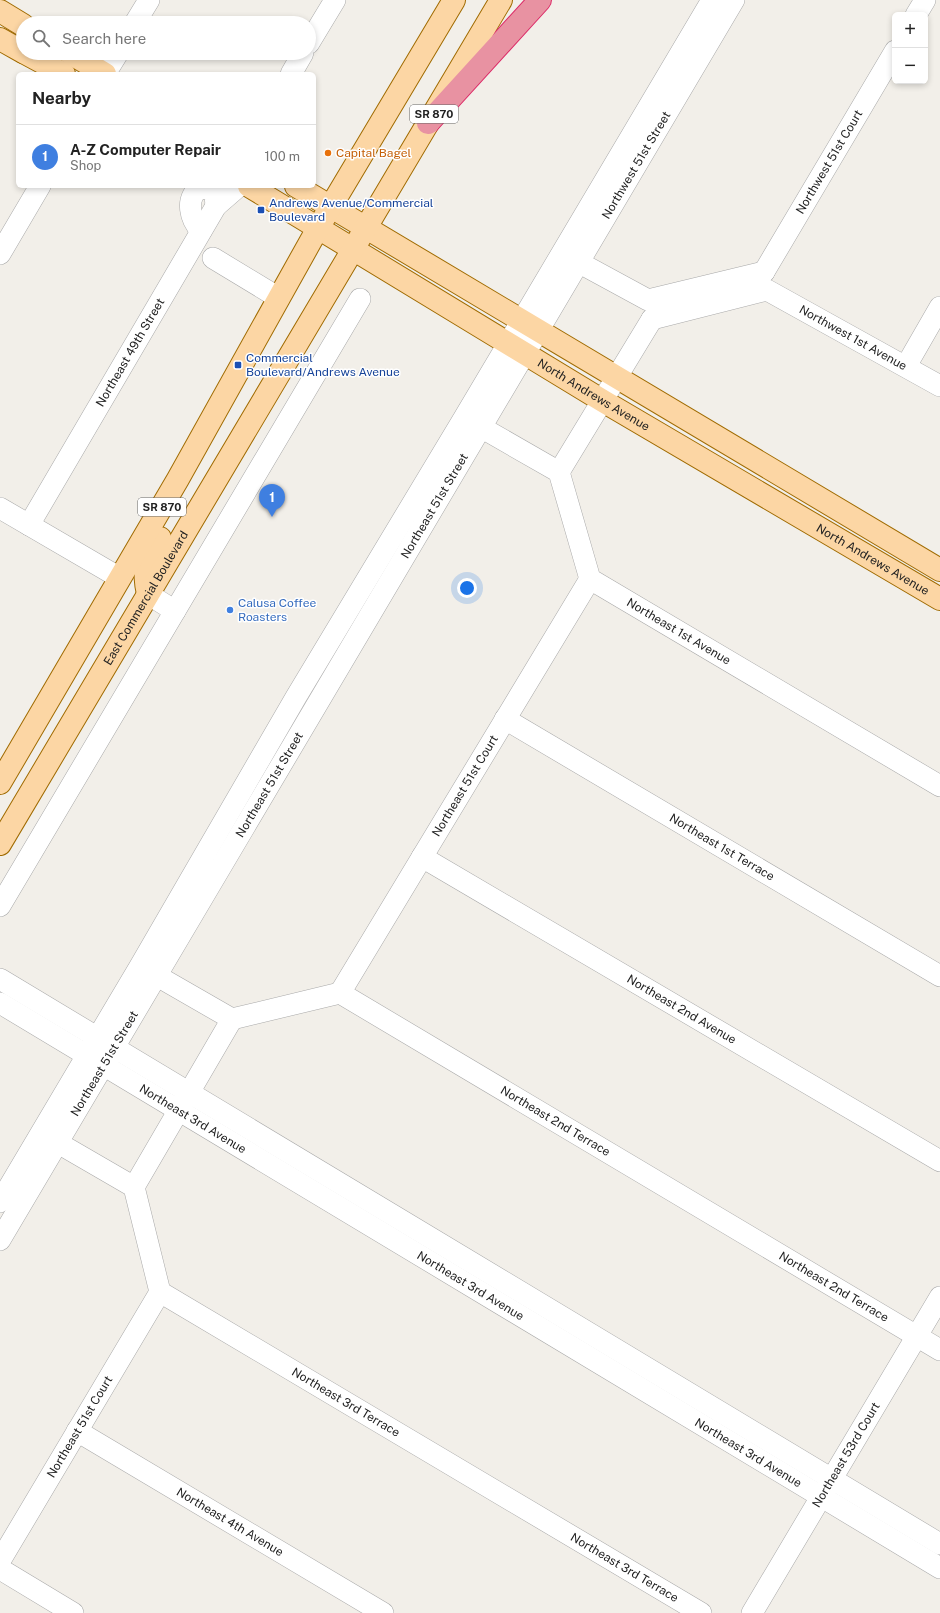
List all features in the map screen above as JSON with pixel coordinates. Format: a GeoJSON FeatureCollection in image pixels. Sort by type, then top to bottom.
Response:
{"type":"FeatureCollection","features":[{"type":"Feature","properties":{"kind":"highway"},"geometry":{"type":"LineString","coordinates":[[428,123],[540,0]]}},
{"type":"Feature","properties":{"kind":"main road","name":"SR 870"},"geometry":{"type":"LineString","coordinates":[[0,782],[178,479],[330,207],[454,0]]}},
{"type":"Feature","properties":{"kind":"main road","name":"SR 870"},"geometry":{"type":"LineString","coordinates":[[354,250],[501,0]]}},
{"type":"Feature","properties":{"kind":"main road"},"geometry":{"type":"LineString","coordinates":[[0,11],[16,21]]}},
{"type":"Feature","properties":{"kind":"main road"},"geometry":{"type":"LineString","coordinates":[[0,39],[16,48]]}},
{"type":"Feature","properties":{"kind":"main road"},"geometry":{"type":"LineString","coordinates":[[39,60],[60,72]]}},
{"type":"Feature","properties":{"kind":"main road"},"geometry":{"type":"LineString","coordinates":[[82,60],[102,72]]}},
{"type":"Feature","properties":{"kind":"main road","name":"North Andrews Avenue"},"geometry":{"type":"LineString","coordinates":[[252,188],[603,401],[940,599]]}},
{"type":"Feature","properties":{"kind":"main road","name":"North Andrews Avenue"},"geometry":{"type":"LineString","coordinates":[[299,188],[940,570]]}},
{"type":"Feature","properties":{"kind":"main road","name":"East Commercial Boulevard"},"geometry":{"type":"LineString","coordinates":[[0,844],[354,250]]}},
{"type":"Feature","properties":{"kind":"main road"},"geometry":{"type":"LineString","coordinates":[[148,594],[145,579],[145,568],[147,561],[180,501],[182,495],[178,479]]}},
{"type":"Feature","properties":{"kind":"main road"},"geometry":{"type":"LineString","coordinates":[[78,713],[73,701],[75,692],[119,616],[122,606],[120,578]]}},
{"type":"Feature","properties":{"kind":"street"},"geometry":{"type":"LineString","coordinates":[[139,16],[149,0]]}},
{"type":"Feature","properties":{"kind":"street"},"geometry":{"type":"LineString","coordinates":[[316,31],[335,0]]}},
{"type":"Feature","properties":{"kind":"street","name":"Northwest 51st Street"},"geometry":{"type":"LineString","coordinates":[[570,258],[712,0]]}},
{"type":"Feature","properties":{"kind":"street","name":"Northwest 51st Street"},"geometry":{"type":"LineString","coordinates":[[530,325],[570,258],[734,0]]}},
{"type":"Feature","properties":{"kind":"street"},"geometry":{"type":"LineString","coordinates":[[918,12],[925,0]]}},
{"type":"Feature","properties":{"kind":"street","name":"Northwest 51st Court"},"geometry":{"type":"LineString","coordinates":[[765,281],[892,56]]}},
{"type":"Feature","properties":{"kind":"street"},"geometry":{"type":"LineString","coordinates":[[106,72],[114,60]]}},
{"type":"Feature","properties":{"kind":"street"},"geometry":{"type":"LineString","coordinates":[[292,72],[299,60]]}},
{"type":"Feature","properties":{"kind":"street"},"geometry":{"type":"LineString","coordinates":[[0,254],[39,188]]}},
{"type":"Feature","properties":{"kind":"street","name":"Northeast 49th Street"},"geometry":{"type":"LineString","coordinates":[[29,525],[216,206],[237,188]]}},
{"type":"Feature","properties":{"kind":"street"},"geometry":{"type":"LineString","coordinates":[[213,258],[279,298]]}},
{"type":"Feature","properties":{"kind":"street"},"geometry":{"type":"LineString","coordinates":[[570,258],[650,310],[765,281]]}},
{"type":"Feature","properties":{"kind":"street","name":"Northwest 1st Avenue"},"geometry":{"type":"LineString","coordinates":[[765,281],[940,386]]}},
{"type":"Feature","properties":{"kind":"street"},"geometry":{"type":"LineString","coordinates":[[0,906],[360,299]]}},
{"type":"Feature","properties":{"kind":"street"},"geometry":{"type":"LineString","coordinates":[[906,366],[940,307]]}},
{"type":"Feature","properties":{"kind":"street"},"geometry":{"type":"LineString","coordinates":[[559,472],[617,378],[650,310]]}},
{"type":"Feature","properties":{"kind":"street","name":"Northeast 51st Street"},"geometry":{"type":"LineString","coordinates":[[148,971],[315,709],[473,423],[530,325]]}},
{"type":"Feature","properties":{"kind":"street"},"geometry":{"type":"LineString","coordinates":[[473,423],[559,472],[590,579]]}},
{"type":"Feature","properties":{"kind":"street","name":"Northeast 51st Street"},"geometry":{"type":"LineString","coordinates":[[0,1240],[50,1138],[148,971],[296,697],[473,423]]}},
{"type":"Feature","properties":{"kind":"street"},"geometry":{"type":"LineString","coordinates":[[0,508],[120,578]]}},
{"type":"Feature","properties":{"kind":"street","name":"Northeast 51st Court"},"geometry":{"type":"LineString","coordinates":[[340,993],[590,579]]}},
{"type":"Feature","properties":{"kind":"street","name":"Northeast 1st Avenue"},"geometry":{"type":"LineString","coordinates":[[590,579],[940,786]]}},
{"type":"Feature","properties":{"kind":"street"},"geometry":{"type":"LineString","coordinates":[[148,594],[175,611]]}},
{"type":"Feature","properties":{"kind":"street"},"geometry":{"type":"LineString","coordinates":[[296,697],[315,709]]}},
{"type":"Feature","properties":{"kind":"street","name":"Northeast 1st Terrace"},"geometry":{"type":"LineString","coordinates":[[505,719],[940,976]]}},
{"type":"Feature","properties":{"kind":"street","name":"Northeast 2nd Avenue"},"geometry":{"type":"LineString","coordinates":[[422,857],[940,1161]]}},
{"type":"Feature","properties":{"kind":"street"},"geometry":{"type":"LineString","coordinates":[[148,971],[232,1019],[340,993]]}},
{"type":"Feature","properties":{"kind":"street","name":"Northeast 3rd Avenue"},"geometry":{"type":"LineString","coordinates":[[0,979],[940,1544]]}},
{"type":"Feature","properties":{"kind":"street","name":"Northeast 2nd Terrace"},"geometry":{"type":"LineString","coordinates":[[340,993],[940,1350]]}},
{"type":"Feature","properties":{"kind":"street","name":"Northeast 3rd Avenue"},"geometry":{"type":"LineString","coordinates":[[0,1004],[940,1568]]}},
{"type":"Feature","properties":{"kind":"street"},"geometry":{"type":"LineString","coordinates":[[160,1292],[134,1187],[232,1019]]}},
{"type":"Feature","properties":{"kind":"street"},"geometry":{"type":"LineString","coordinates":[[50,1138],[134,1187]]}},
{"type":"Feature","properties":{"kind":"street","name":"Northeast 51st Street"},"geometry":{"type":"LineString","coordinates":[[0,1202],[50,1138]]}},
{"type":"Feature","properties":{"kind":"street"},"geometry":{"type":"LineString","coordinates":[[496,1301],[506,1283]]}},
{"type":"Feature","properties":{"kind":"street","name":"Northeast 51st Court"},"geometry":{"type":"LineString","coordinates":[[0,1561],[160,1292]]}},
{"type":"Feature","properties":{"kind":"street","name":"Northeast 3rd Terrace"},"geometry":{"type":"LineString","coordinates":[[160,1292],[700,1613]]}},
{"type":"Feature","properties":{"kind":"street","name":"Northeast 53rd Court"},"geometry":{"type":"LineString","coordinates":[[752,1613],[940,1297]]}},
{"type":"Feature","properties":{"kind":"street"},"geometry":{"type":"LineString","coordinates":[[726,1440],[737,1422]]}},
{"type":"Feature","properties":{"kind":"street","name":"Northeast 4th Avenue"},"geometry":{"type":"LineString","coordinates":[[77,1432],[384,1613]]}},
{"type":"Feature","properties":{"kind":"street"},"geometry":{"type":"LineString","coordinates":[[0,1569],[73,1613]]}},
{"type":"Feature","properties":{"kind":"place","name":"Capital Bagel"},"geometry":{"type":"Point","coordinates":[328,153]}},
{"type":"Feature","properties":{"kind":"place","name":"Andrews Avenue/Commercial Boulevard"},"geometry":{"type":"Point","coordinates":[261,210]}},
{"type":"Feature","properties":{"kind":"place","name":"Commercial Boulevard/Andrews Avenue"},"geometry":{"type":"Point","coordinates":[238,365]}},
{"type":"Feature","properties":{"kind":"place","name":"A-Z Computer Repair"},"geometry":{"type":"Point","coordinates":[272,517]}},
{"type":"Feature","properties":{"kind":"place","name":"Calusa Coffee Roasters"},"geometry":{"type":"Point","coordinates":[230,610]}}]}
